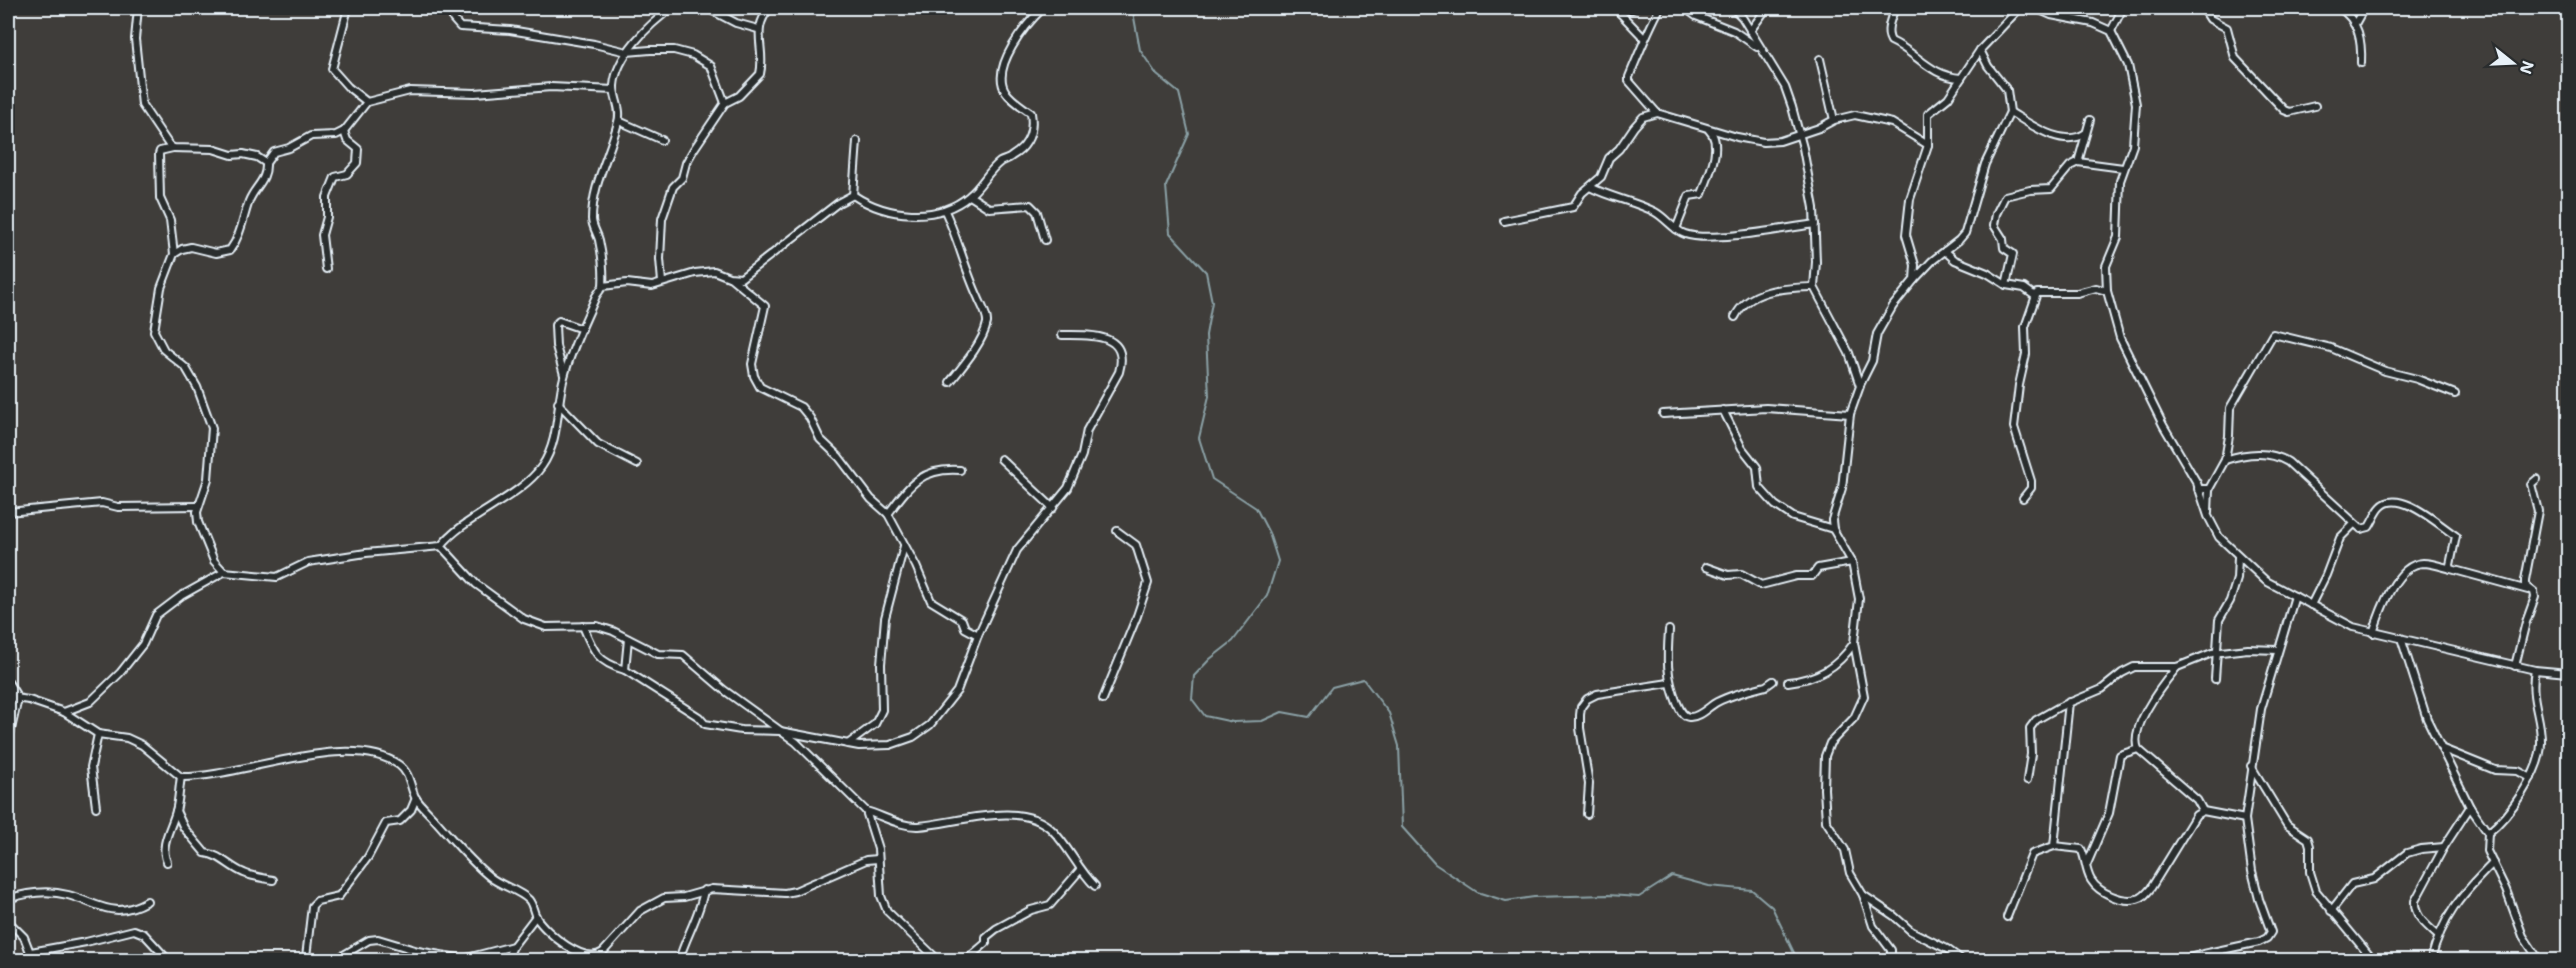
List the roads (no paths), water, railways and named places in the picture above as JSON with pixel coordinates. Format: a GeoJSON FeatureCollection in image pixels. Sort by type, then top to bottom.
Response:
{"type":"FeatureCollection","features":[{"type":"Feature","properties":{"kind":"street"},"geometry":{"type":"LineString","coordinates":[[138,8],[136,50],[142,105],[148,118],[173,148]]}},
{"type":"Feature","properties":{"kind":"street"},"geometry":{"type":"LineString","coordinates":[[348,8],[332,69],[348,87],[367,102]]}},
{"type":"Feature","properties":{"kind":"street"},"geometry":{"type":"LineString","coordinates":[[457,8],[453,19],[460,27],[510,30],[627,52],[674,51],[693,55],[711,66],[724,103]]}},
{"type":"Feature","properties":{"kind":"street"},"geometry":{"type":"LineString","coordinates":[[64,712],[90,702],[113,681],[143,644],[156,615],[181,596],[224,572],[277,577],[308,562],[366,553],[441,546],[542,467],[554,442],[558,403],[564,375],[582,329],[603,286],[599,242],[592,223],[593,200],[619,121],[620,107],[614,90],[615,83],[627,52],[657,18],[672,8]]}},
{"type":"Feature","properties":{"kind":"street"},"geometry":{"type":"LineString","coordinates":[[707,8],[736,23],[758,29]]}},
{"type":"Feature","properties":{"kind":"street"},"geometry":{"type":"LineString","coordinates":[[662,282],[660,259],[662,219],[673,188],[682,178],[686,163],[724,103],[739,96],[760,74],[762,52],[758,29],[771,8]]}},
{"type":"Feature","properties":{"kind":"street"},"geometry":{"type":"LineString","coordinates":[[853,195],[885,211],[911,214],[945,211],[970,196],[985,176],[1001,161],[1014,156],[1032,135],[1031,113],[1005,91],[1002,78],[1004,63],[1020,33],[1043,8]]}},
{"type":"Feature","properties":{"kind":"street"},"geometry":{"type":"LineString","coordinates":[[1619,10],[1635,8]]}},
{"type":"Feature","properties":{"kind":"street"},"geometry":{"type":"LineString","coordinates":[[1660,8],[1644,38],[1629,81],[1657,113],[1763,142],[1779,141],[1834,120],[1855,115],[1892,123],[1928,145]]}},
{"type":"Feature","properties":{"kind":"street"},"geometry":{"type":"LineString","coordinates":[[1685,8],[1696,16],[1734,31],[1760,49]]}},
{"type":"Feature","properties":{"kind":"street"},"geometry":{"type":"LineString","coordinates":[[1733,8],[1785,87],[1799,135],[1815,224],[1814,287],[1849,353],[1860,386]]}},
{"type":"Feature","properties":{"kind":"street"},"geometry":{"type":"LineString","coordinates":[[1750,31],[1767,8]]}},
{"type":"Feature","properties":{"kind":"street"},"geometry":{"type":"LineString","coordinates":[[1895,8],[1889,24],[1888,34],[1891,41],[1902,46],[1937,74],[1961,78]]}},
{"type":"Feature","properties":{"kind":"street"},"geometry":{"type":"LineString","coordinates":[[1914,280],[1915,265],[1905,235],[1910,199],[1928,145],[1928,114],[1948,98],[1980,50],[2020,8]]}},
{"type":"Feature","properties":{"kind":"street"},"geometry":{"type":"LineString","coordinates":[[2035,8],[2051,15],[2093,22],[2111,31],[2128,65],[2136,104],[2133,145],[2120,181],[2118,237],[2105,275],[2107,291],[2120,338],[2148,398],[2188,465],[2219,537],[2266,581],[2353,627],[2515,666],[2568,673]]}},
{"type":"Feature","properties":{"kind":"street"},"geometry":{"type":"LineString","coordinates":[[2111,31],[2123,8]]}},
{"type":"Feature","properties":{"kind":"street"},"geometry":{"type":"LineString","coordinates":[[2203,8],[2210,19],[2227,28],[2235,58],[2284,110],[2289,112],[2315,106]]}},
{"type":"Feature","properties":{"kind":"street"},"geometry":{"type":"LineString","coordinates":[[2339,8],[2355,24],[2362,43],[2361,63]]}},
{"type":"Feature","properties":{"kind":"street"},"geometry":{"type":"LineString","coordinates":[[2355,24],[2364,8]]}},
{"type":"Feature","properties":{"kind":"street"},"geometry":{"type":"LineString","coordinates":[[1619,10],[1644,38]]}},
{"type":"Feature","properties":{"kind":"street"},"geometry":{"type":"LineString","coordinates":[[1891,960],[1891,950],[1873,926],[1863,895],[1850,873],[1845,850],[1826,821],[1825,756],[1830,743],[1854,718],[1864,696],[1854,643],[1859,599],[1852,562],[1833,529],[1832,520],[1842,488],[1850,414],[1872,361],[1877,334],[1893,306],[1914,280],[1965,233],[1985,164],[2010,112],[2007,90],[1988,66],[1980,50]]}},
{"type":"Feature","properties":{"kind":"street"},"geometry":{"type":"LineString","coordinates":[[1820,59],[1834,120]]}},
{"type":"Feature","properties":{"kind":"street"},"geometry":{"type":"LineString","coordinates":[[224,572],[214,561],[198,522],[198,506],[208,479],[212,428],[197,387],[186,368],[164,350],[154,330],[161,288],[174,254],[170,220],[160,198],[160,151],[173,148],[213,149],[232,155],[254,156],[274,152],[289,148],[311,136],[336,135],[344,131],[367,102],[410,91],[476,93],[551,87],[614,90]]}},
{"type":"Feature","properties":{"kind":"street"},"geometry":{"type":"LineString","coordinates":[[2010,112],[2046,133],[2077,138],[2086,133]]}},
{"type":"Feature","properties":{"kind":"street"},"geometry":{"type":"LineString","coordinates":[[1504,221],[1573,207],[1582,193],[1601,177],[1609,158],[1619,149],[1634,126],[1643,117],[1657,113]]}},
{"type":"Feature","properties":{"kind":"street"},"geometry":{"type":"LineString","coordinates":[[2078,162],[2090,120]]}},
{"type":"Feature","properties":{"kind":"street"},"geometry":{"type":"LineString","coordinates":[[619,121],[662,140]]}},
{"type":"Feature","properties":{"kind":"street"},"geometry":{"type":"LineString","coordinates":[[1676,229],[1689,196],[1702,194],[1713,163],[1715,140],[1714,135],[1707,128]]}},
{"type":"Feature","properties":{"kind":"street"},"geometry":{"type":"LineString","coordinates":[[326,269],[322,235],[327,217],[327,197],[335,177],[350,171],[359,158],[358,149],[347,140],[344,131]]}},
{"type":"Feature","properties":{"kind":"street"},"geometry":{"type":"LineString","coordinates":[[853,195],[857,141]]}},
{"type":"Feature","properties":{"kind":"street"},"geometry":{"type":"LineString","coordinates":[[174,254],[191,248],[216,253],[230,250],[246,217],[250,201],[265,178],[266,163],[274,152]]}},
{"type":"Feature","properties":{"kind":"street"},"geometry":{"type":"LineString","coordinates":[[254,156],[266,163]]}},
{"type":"Feature","properties":{"kind":"street"},"geometry":{"type":"LineString","coordinates":[[2006,285],[2013,254],[2004,248],[2003,240],[1994,225],[2002,201],[2007,195],[2030,190],[2051,189],[2070,166],[2078,162],[2123,168]]}},
{"type":"Feature","properties":{"kind":"street"},"geometry":{"type":"LineString","coordinates":[[1590,187],[1658,214],[1676,229],[1688,235],[1752,233],[1815,224]]}},
{"type":"Feature","properties":{"kind":"street"},"geometry":{"type":"LineString","coordinates":[[603,286],[627,283],[644,286],[714,271],[729,277],[741,278],[853,195]]}},
{"type":"Feature","properties":{"kind":"street"},"geometry":{"type":"LineString","coordinates":[[970,196],[989,208],[1030,205],[1037,212],[1045,240]]}},
{"type":"Feature","properties":{"kind":"street"},"geometry":{"type":"LineString","coordinates":[[945,211],[987,319],[969,360],[950,382]]}},
{"type":"Feature","properties":{"kind":"street"},"geometry":{"type":"LineString","coordinates":[[1945,251],[1955,260],[1987,273],[2006,285],[2024,288],[2035,296]]}},
{"type":"Feature","properties":{"kind":"street"},"geometry":{"type":"LineString","coordinates":[[1915,265],[1923,272]]}},
{"type":"Feature","properties":{"kind":"street"},"geometry":{"type":"LineString","coordinates":[[729,277],[765,306],[752,364],[754,376],[760,387],[801,407],[810,418],[820,439],[839,457],[871,499],[888,514],[916,566],[931,601],[962,620],[965,628],[978,634]]}},
{"type":"Feature","properties":{"kind":"street"},"geometry":{"type":"LineString","coordinates":[[1735,316],[1741,305],[1759,295],[1779,288],[1814,287]]}},
{"type":"Feature","properties":{"kind":"street"},"geometry":{"type":"LineString","coordinates":[[2023,498],[2028,493],[2031,481],[2014,427],[2019,385],[2026,354],[2025,327],[2035,296],[2041,292],[2077,293],[2096,288],[2107,291]]}},
{"type":"Feature","properties":{"kind":"street"},"geometry":{"type":"LineString","coordinates":[[564,375],[556,346],[555,324],[565,321],[582,329]]}},
{"type":"Feature","properties":{"kind":"street"},"geometry":{"type":"LineString","coordinates":[[2208,516],[2209,489],[2225,460],[2230,408],[2273,334],[2331,348],[2385,371],[2417,379],[2455,394]]}},
{"type":"Feature","properties":{"kind":"street"},"geometry":{"type":"LineString","coordinates":[[583,626],[596,654],[611,666],[625,670],[699,717],[705,724],[741,730],[780,730],[848,744],[891,745],[913,737],[930,725],[957,691],[978,634],[1017,550],[1068,488],[1082,455],[1087,430],[1110,391],[1122,361],[1120,348],[1109,340],[1090,335],[1062,335]]}},
{"type":"Feature","properties":{"kind":"street"},"geometry":{"type":"LineString","coordinates":[[558,403],[598,444],[638,464]]}},
{"type":"Feature","properties":{"kind":"street"},"geometry":{"type":"LineString","coordinates":[[1663,414],[1766,408],[1850,414]]}},
{"type":"Feature","properties":{"kind":"street"},"geometry":{"type":"LineString","coordinates":[[1723,410],[1742,448],[1757,467],[1759,487],[1775,505],[1793,516],[1833,529]]}},
{"type":"Feature","properties":{"kind":"street"},"geometry":{"type":"LineString","coordinates":[[2225,460],[2245,453],[2278,456],[2288,462],[2354,524],[2365,530],[2382,505],[2391,501],[2418,509],[2456,536],[2451,569]]}},
{"type":"Feature","properties":{"kind":"street"},"geometry":{"type":"LineString","coordinates":[[1001,459],[1053,508]]}},
{"type":"Feature","properties":{"kind":"street"},"geometry":{"type":"LineString","coordinates":[[888,514],[901,496],[923,475],[949,469],[960,470]]}},
{"type":"Feature","properties":{"kind":"street"},"geometry":{"type":"LineString","coordinates":[[2528,590],[2525,580],[2538,511],[2531,484],[2537,479]]}},
{"type":"Feature","properties":{"kind":"street"},"geometry":{"type":"LineString","coordinates":[[2198,489],[2209,489]]}},
{"type":"Feature","properties":{"kind":"street"},"geometry":{"type":"LineString","coordinates":[[8,512],[102,503],[118,507],[198,506]]}},
{"type":"Feature","properties":{"kind":"street"},"geometry":{"type":"LineString","coordinates":[[2311,605],[2326,575],[2340,538],[2354,524]]}},
{"type":"Feature","properties":{"kind":"street"},"geometry":{"type":"LineString","coordinates":[[1103,699],[1148,583],[1136,545],[1117,531]]}},
{"type":"Feature","properties":{"kind":"street"},"geometry":{"type":"LineString","coordinates":[[441,546],[476,584],[524,619],[546,627],[604,628],[658,654],[683,655],[724,690],[761,714],[811,755],[866,811],[900,824],[917,826],[1002,815],[1028,817],[1053,831],[1080,870],[1095,886]]}},
{"type":"Feature","properties":{"kind":"street"},"geometry":{"type":"LineString","coordinates":[[848,744],[876,724],[882,710],[885,618],[904,546]]}},
{"type":"Feature","properties":{"kind":"street"},"geometry":{"type":"LineString","coordinates":[[2215,680],[2219,620],[2230,601],[2237,579],[2238,557]]}},
{"type":"Feature","properties":{"kind":"street"},"geometry":{"type":"LineString","coordinates":[[1706,567],[1728,575],[1741,574],[1761,585],[1796,576],[1812,576],[1818,568],[1852,562]]}},
{"type":"Feature","properties":{"kind":"street"},"geometry":{"type":"LineString","coordinates":[[2373,633],[2384,599],[2410,567],[2424,563],[2451,569],[2534,592],[2535,597],[2515,666]]}},
{"type":"Feature","properties":{"kind":"street"},"geometry":{"type":"LineString","coordinates":[[2182,960],[2259,942],[2267,938],[2271,932],[2252,871],[2245,819],[2261,710],[2295,597]]}},
{"type":"Feature","properties":{"kind":"street"},"geometry":{"type":"LineString","coordinates":[[1669,630],[1667,670],[1669,683],[1680,711],[1686,716],[1691,717],[1702,713],[1716,703],[1766,686],[1773,681]]}},
{"type":"Feature","properties":{"kind":"street"},"geometry":{"type":"LineString","coordinates":[[2401,638],[2420,702],[2470,807],[2488,833],[2487,851],[2506,890],[2523,936],[2539,960]]}},
{"type":"Feature","properties":{"kind":"street"},"geometry":{"type":"LineString","coordinates":[[625,670],[628,639]]}},
{"type":"Feature","properties":{"kind":"street"},"geometry":{"type":"LineString","coordinates":[[1788,682],[1809,680],[1825,673],[1854,643]]}},
{"type":"Feature","properties":{"kind":"street"},"geometry":{"type":"LineString","coordinates":[[2203,812],[2197,800],[2138,749],[2136,735],[2150,704],[2177,667],[2196,657],[2248,649],[2278,650]]}},
{"type":"Feature","properties":{"kind":"street"},"geometry":{"type":"LineString","coordinates":[[2027,780],[2031,754],[2030,728],[2036,720],[2069,702],[2103,689],[2122,673],[2134,667],[2177,667]]}},
{"type":"Feature","properties":{"kind":"street"},"geometry":{"type":"LineString","coordinates":[[2488,833],[2506,816],[2531,778],[2542,746],[2533,702],[2535,670]]}},
{"type":"Feature","properties":{"kind":"street"},"geometry":{"type":"LineString","coordinates":[[8,682],[18,698],[8,743]]}},
{"type":"Feature","properties":{"kind":"street"},"geometry":{"type":"LineString","coordinates":[[1587,814],[1589,784],[1580,728],[1581,707],[1587,699],[1597,694],[1669,683]]}},
{"type":"Feature","properties":{"kind":"street"},"geometry":{"type":"LineString","coordinates":[[8,697],[64,712],[98,734],[127,738],[142,745],[181,777],[272,764],[298,756],[356,752],[382,754],[401,766],[411,783],[416,798],[466,854],[489,876],[526,898],[531,903],[536,916],[560,942],[591,955],[598,956],[640,911],[664,898],[684,897],[704,890],[784,893],[795,891],[866,860],[878,859]]}},
{"type":"Feature","properties":{"kind":"street"},"geometry":{"type":"LineString","coordinates":[[2054,846],[2069,702]]}},
{"type":"Feature","properties":{"kind":"street"},"geometry":{"type":"LineString","coordinates":[[96,807],[91,767],[98,734]]}},
{"type":"Feature","properties":{"kind":"street"},"geometry":{"type":"LineString","coordinates":[[2086,867],[2109,813],[2120,755],[2138,749]]}},
{"type":"Feature","properties":{"kind":"street"},"geometry":{"type":"LineString","coordinates":[[2444,749],[2495,770],[2518,771],[2531,778]]}},
{"type":"Feature","properties":{"kind":"street"},"geometry":{"type":"LineString","coordinates":[[2251,766],[2287,825],[2308,839],[2312,882],[2316,891],[2331,912],[2373,960]]}},
{"type":"Feature","properties":{"kind":"street"},"geometry":{"type":"LineString","coordinates":[[167,862],[164,855],[165,844],[176,810],[181,777]]}},
{"type":"Feature","properties":{"kind":"street"},"geometry":{"type":"LineString","coordinates":[[312,960],[306,957],[312,906],[317,902],[339,897],[368,857],[386,823],[400,821],[411,810],[416,798]]}},
{"type":"Feature","properties":{"kind":"street"},"geometry":{"type":"LineString","coordinates":[[2438,936],[2419,918],[2415,910],[2418,893],[2470,807]]}},
{"type":"Feature","properties":{"kind":"street"},"geometry":{"type":"LineString","coordinates":[[176,810],[184,828],[205,853],[218,855],[226,863],[244,873],[273,880]]}},
{"type":"Feature","properties":{"kind":"street"},"geometry":{"type":"LineString","coordinates":[[866,811],[878,859],[881,896],[887,911],[927,952],[938,960]]}},
{"type":"Feature","properties":{"kind":"street"},"geometry":{"type":"LineString","coordinates":[[2007,917],[2032,855],[2054,846],[2081,849],[2086,867],[2097,888],[2107,894],[2135,900],[2143,897],[2151,888],[2196,815],[2203,812],[2245,819]]}},
{"type":"Feature","properties":{"kind":"street"},"geometry":{"type":"LineString","coordinates":[[2331,912],[2352,885],[2374,879],[2407,853],[2444,847]]}},
{"type":"Feature","properties":{"kind":"street"},"geometry":{"type":"LineString","coordinates":[[2432,960],[2438,936],[2459,899],[2493,863]]}},
{"type":"Feature","properties":{"kind":"street"},"geometry":{"type":"LineString","coordinates":[[966,960],[986,943],[986,937],[996,929],[1031,910],[1050,905],[1080,870]]}},
{"type":"Feature","properties":{"kind":"street"},"geometry":{"type":"LineString","coordinates":[[679,960],[683,945],[702,903],[704,890]]}},
{"type":"Feature","properties":{"kind":"street"},"geometry":{"type":"LineString","coordinates":[[8,899],[27,893],[66,895],[106,910],[115,911],[126,910],[147,901]]}},
{"type":"Feature","properties":{"kind":"street"},"geometry":{"type":"LineString","coordinates":[[1863,895],[1911,931],[1947,949],[1962,960]]}},
{"type":"Feature","properties":{"kind":"street"},"geometry":{"type":"LineString","coordinates":[[507,960],[513,946],[536,916]]}},
{"type":"Feature","properties":{"kind":"street"},"geometry":{"type":"LineString","coordinates":[[8,921],[24,937],[33,960]]}},
{"type":"Feature","properties":{"kind":"street"},"geometry":{"type":"LineString","coordinates":[[31,952],[134,930],[144,934],[168,960]]}},
{"type":"Feature","properties":{"kind":"street"},"geometry":{"type":"LineString","coordinates":[[335,960],[369,940],[378,939],[418,951],[463,959],[513,946]]}},
{"type":"Feature","properties":{"kind":"street"},"geometry":{"type":"LineString","coordinates":[[927,952],[931,960]]}},
{"type":"Feature","properties":{"kind":"street"},"geometry":{"type":"LineString","coordinates":[[591,955],[597,960]]}},
{"type":"Feature","properties":{"kind":"street"},"geometry":{"type":"LineString","coordinates":[[2564,960],[2568,957]]}},
{"type":"Feature","properties":{"kind":"waterway"},"geometry":{"type":"LineString","coordinates":[[1130,8],[1133,12],[1140,50],[1157,75],[1179,93],[1189,134],[1166,186],[1170,233],[1206,272],[1212,302],[1206,335],[1209,396],[1199,438],[1212,479],[1256,508],[1269,533],[1278,561],[1267,596],[1233,641],[1210,659],[1194,676],[1192,699],[1205,716],[1233,722],[1262,721],[1282,712],[1309,717],[1332,687],[1363,679],[1389,713],[1399,746],[1402,827],[1435,864],[1477,892],[1506,901],[1534,897],[1608,895],[1639,897],[1672,876],[1709,886],[1752,890],[1772,907],[1796,957],[1794,960]]}}]}
